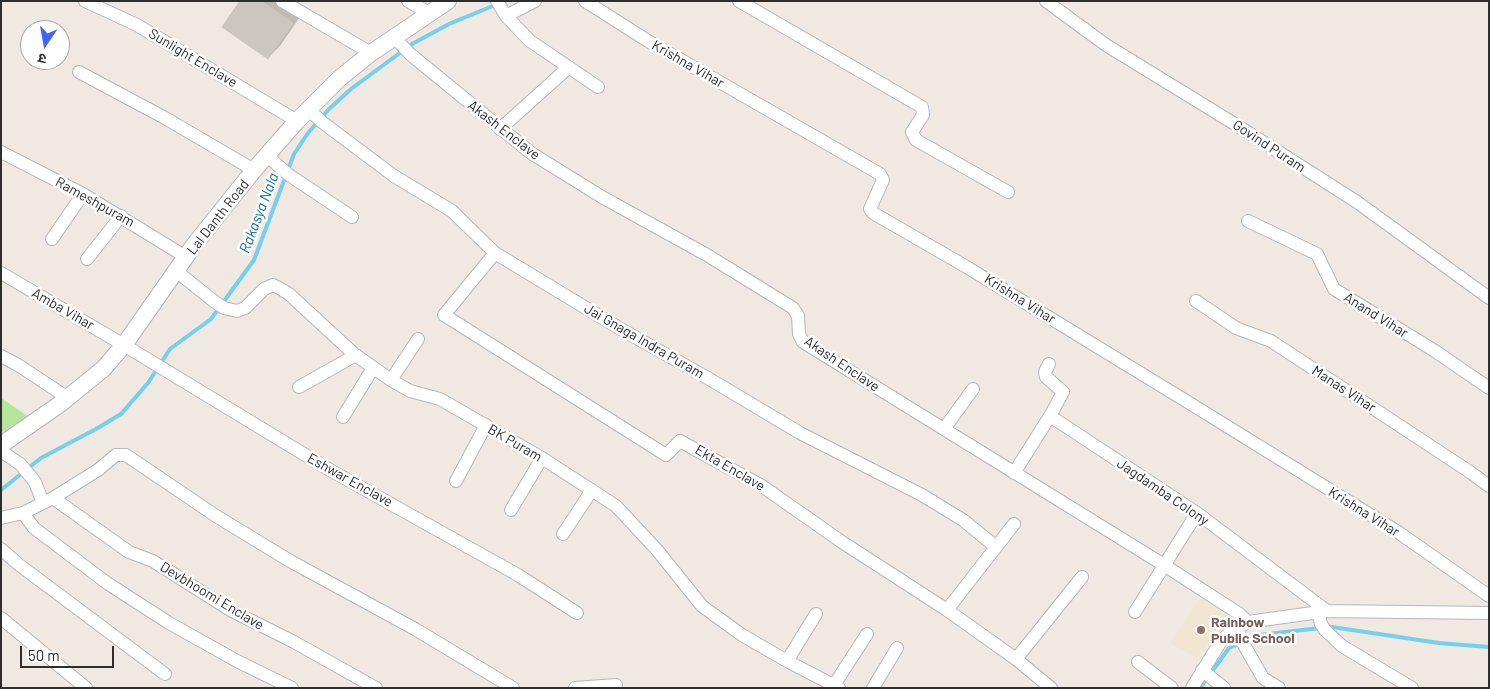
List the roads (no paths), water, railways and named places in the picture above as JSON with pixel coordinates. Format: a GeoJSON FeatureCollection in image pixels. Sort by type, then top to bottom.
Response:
{"type":"FeatureCollection","features":[{"type":"Feature","properties":{"kind":"street","name":"Sunlight Enclave"},"geometry":{"type":"LineString","coordinates":[[85,1],[137,25],[310,117]]}},
{"type":"Feature","properties":{"kind":"street"},"geometry":{"type":"LineString","coordinates":[[282,1],[371,52]]}},
{"type":"Feature","properties":{"kind":"street"},"geometry":{"type":"LineString","coordinates":[[408,1],[429,13]]}},
{"type":"Feature","properties":{"kind":"street","name":"Lal Danth Road"},"geometry":{"type":"LineString","coordinates":[[1,445],[68,398],[102,369],[124,344],[186,257],[254,170],[310,117],[340,78],[371,52],[402,45],[429,13],[448,1]]}},
{"type":"Feature","properties":{"kind":"street"},"geometry":{"type":"LineString","coordinates":[[497,1],[505,14],[530,42],[598,87]]}},
{"type":"Feature","properties":{"kind":"street"},"geometry":{"type":"LineString","coordinates":[[505,14],[535,1]]}},
{"type":"Feature","properties":{"kind":"street","name":"Krishna Vihar"},"geometry":{"type":"LineString","coordinates":[[585,1],[648,41],[880,174],[883,180],[870,210],[874,213],[965,266],[1398,532],[1489,596]]}},
{"type":"Feature","properties":{"kind":"street"},"geometry":{"type":"LineString","coordinates":[[739,1],[922,107],[923,114],[912,132],[916,140],[1008,192]]}},
{"type":"Feature","properties":{"kind":"street","name":"Govind Puram"},"geometry":{"type":"LineString","coordinates":[[1046,1],[1106,45],[1357,202],[1489,298]]}},
{"type":"Feature","properties":{"kind":"street","name":"Akash Enclave"},"geometry":{"type":"LineString","coordinates":[[402,45],[531,153],[793,308],[798,316],[799,334],[803,342],[1164,565],[1238,613],[1242,634]]}},
{"type":"Feature","properties":{"kind":"street"},"geometry":{"type":"LineString","coordinates":[[500,129],[569,67]]}},
{"type":"Feature","properties":{"kind":"street"},"geometry":{"type":"LineString","coordinates":[[79,72],[166,118],[254,170]]}},
{"type":"Feature","properties":{"kind":"street","name":"Jai Gnaga Indra Puram"},"geometry":{"type":"LineString","coordinates":[[310,117],[394,176],[452,211],[495,253],[619,328],[706,376],[800,433],[922,495],[962,520],[996,547]]}},
{"type":"Feature","properties":{"kind":"street","name":"Rameshpuram"},"geometry":{"type":"LineString","coordinates":[[1,152],[121,216],[186,257]]}},
{"type":"Feature","properties":{"kind":"street"},"geometry":{"type":"LineString","coordinates":[[267,156],[287,173],[352,217]]}},
{"type":"Feature","properties":{"kind":"street"},"geometry":{"type":"LineString","coordinates":[[52,239],[82,194]]}},
{"type":"Feature","properties":{"kind":"street"},"geometry":{"type":"LineString","coordinates":[[87,260],[121,216]]}},
{"type":"Feature","properties":{"kind":"street","name":"Anand Vihar"},"geometry":{"type":"LineString","coordinates":[[1248,221],[1317,254],[1334,289],[1435,351],[1489,388]]}},
{"type":"Feature","properties":{"kind":"street","name":"Ekta Enclave"},"geometry":{"type":"LineString","coordinates":[[495,253],[444,315],[666,455],[680,441],[791,505],[842,542],[947,610],[1016,659],[1051,688]]}},
{"type":"Feature","properties":{"kind":"street","name":"BK Puram"},"geometry":{"type":"LineString","coordinates":[[176,271],[220,305],[237,311],[244,308],[264,289],[273,285],[289,294],[356,355],[391,380],[410,391],[440,399],[542,458],[616,506],[657,550],[702,606],[742,635],[836,686]]}},
{"type":"Feature","properties":{"kind":"street","name":"Amba Vihar"},"geometry":{"type":"LineString","coordinates":[[1,273],[124,344]]}},
{"type":"Feature","properties":{"kind":"street","name":"Manas Vihar"},"geometry":{"type":"LineString","coordinates":[[1196,301],[1236,328],[1271,342],[1489,486]]}},
{"type":"Feature","properties":{"kind":"street"},"geometry":{"type":"LineString","coordinates":[[391,380],[418,339]]}},
{"type":"Feature","properties":{"kind":"street","name":"Eshwar Enclave"},"geometry":{"type":"LineString","coordinates":[[124,344],[330,470],[518,575],[576,613]]}},
{"type":"Feature","properties":{"kind":"street"},"geometry":{"type":"LineString","coordinates":[[299,387],[356,355]]}},
{"type":"Feature","properties":{"kind":"street"},"geometry":{"type":"LineString","coordinates":[[1,356],[68,398]]}},
{"type":"Feature","properties":{"kind":"street"},"geometry":{"type":"LineString","coordinates":[[1014,473],[1063,392],[1046,377],[1045,372],[1049,364]]}},
{"type":"Feature","properties":{"kind":"street"},"geometry":{"type":"LineString","coordinates":[[343,418],[374,368]]}},
{"type":"Feature","properties":{"kind":"street"},"geometry":{"type":"LineString","coordinates":[[944,429],[973,389]]}},
{"type":"Feature","properties":{"kind":"street","name":"Jagdamba Colony"},"geometry":{"type":"LineString","coordinates":[[1050,416],[1197,513],[1323,619],[1342,646],[1412,688]]}},
{"type":"Feature","properties":{"kind":"street"},"geometry":{"type":"LineString","coordinates":[[456,481],[486,425]]}},
{"type":"Feature","properties":{"kind":"street"},"geometry":{"type":"LineString","coordinates":[[1,450],[20,464],[48,500]]}},
{"type":"Feature","properties":{"kind":"street"},"geometry":{"type":"LineString","coordinates":[[1,518],[23,513],[98,470],[116,455],[126,454],[216,516],[282,556],[415,629],[513,688]]}},
{"type":"Feature","properties":{"kind":"street"},"geometry":{"type":"LineString","coordinates":[[511,510],[542,458]]}},
{"type":"Feature","properties":{"kind":"street"},"geometry":{"type":"LineString","coordinates":[[563,534],[592,490]]}},
{"type":"Feature","properties":{"kind":"street","name":"Devbhoomi Enclave"},"geometry":{"type":"LineString","coordinates":[[48,500],[134,555],[153,561],[232,611],[294,642],[376,688]]}},
{"type":"Feature","properties":{"kind":"street"},"geometry":{"type":"LineString","coordinates":[[23,513],[34,528],[107,583],[169,623],[292,688]]}},
{"type":"Feature","properties":{"kind":"street"},"geometry":{"type":"LineString","coordinates":[[1135,612],[1197,513]]}},
{"type":"Feature","properties":{"kind":"street"},"geometry":{"type":"LineString","coordinates":[[947,610],[1014,524]]}},
{"type":"Feature","properties":{"kind":"street"},"geometry":{"type":"LineString","coordinates":[[1,549],[18,564],[165,674]]}},
{"type":"Feature","properties":{"kind":"street"},"geometry":{"type":"LineString","coordinates":[[1016,659],[1082,576]]}},
{"type":"Feature","properties":{"kind":"street"},"geometry":{"type":"LineString","coordinates":[[1192,688],[1206,670],[1221,641],[1242,634],[1323,619],[1489,613]]}},
{"type":"Feature","properties":{"kind":"street"},"geometry":{"type":"LineString","coordinates":[[787,661],[816,614]]}},
{"type":"Feature","properties":{"kind":"street"},"geometry":{"type":"LineString","coordinates":[[1,618],[86,688]]}},
{"type":"Feature","properties":{"kind":"street"},"geometry":{"type":"LineString","coordinates":[[836,686],[867,634]]}},
{"type":"Feature","properties":{"kind":"street"},"geometry":{"type":"LineString","coordinates":[[1242,634],[1263,678],[1279,688]]}},
{"type":"Feature","properties":{"kind":"street"},"geometry":{"type":"LineString","coordinates":[[873,688],[897,648]]}},
{"type":"Feature","properties":{"kind":"street"},"geometry":{"type":"LineString","coordinates":[[1138,662],[1172,688]]}},
{"type":"Feature","properties":{"kind":"street"},"geometry":{"type":"LineString","coordinates":[[1183,688],[1195,670],[1206,670],[1224,688]]}},
{"type":"Feature","properties":{"kind":"street"},"geometry":{"type":"LineString","coordinates":[[574,688],[616,685]]}},
{"type":"Feature","properties":{"kind":"waterway","name":"Rakasya Nala"},"geometry":{"type":"LineString","coordinates":[[1,490],[41,458],[121,414],[148,383],[170,349],[211,319],[254,260],[294,154],[308,133],[329,109],[351,89],[412,44],[449,24],[505,1]]}},
{"type":"Feature","properties":{"kind":"waterway"},"geometry":{"type":"LineString","coordinates":[[1327,627],[1439,643],[1489,647]]}},
{"type":"Feature","properties":{"kind":"waterway"},"geometry":{"type":"LineString","coordinates":[[1200,688],[1229,648],[1259,635],[1320,628]]}},
{"type":"Feature","properties":{"kind":"place","name":"Rainbow Public School"},"geometry":{"type":"Point","coordinates":[1201,630]}}]}
